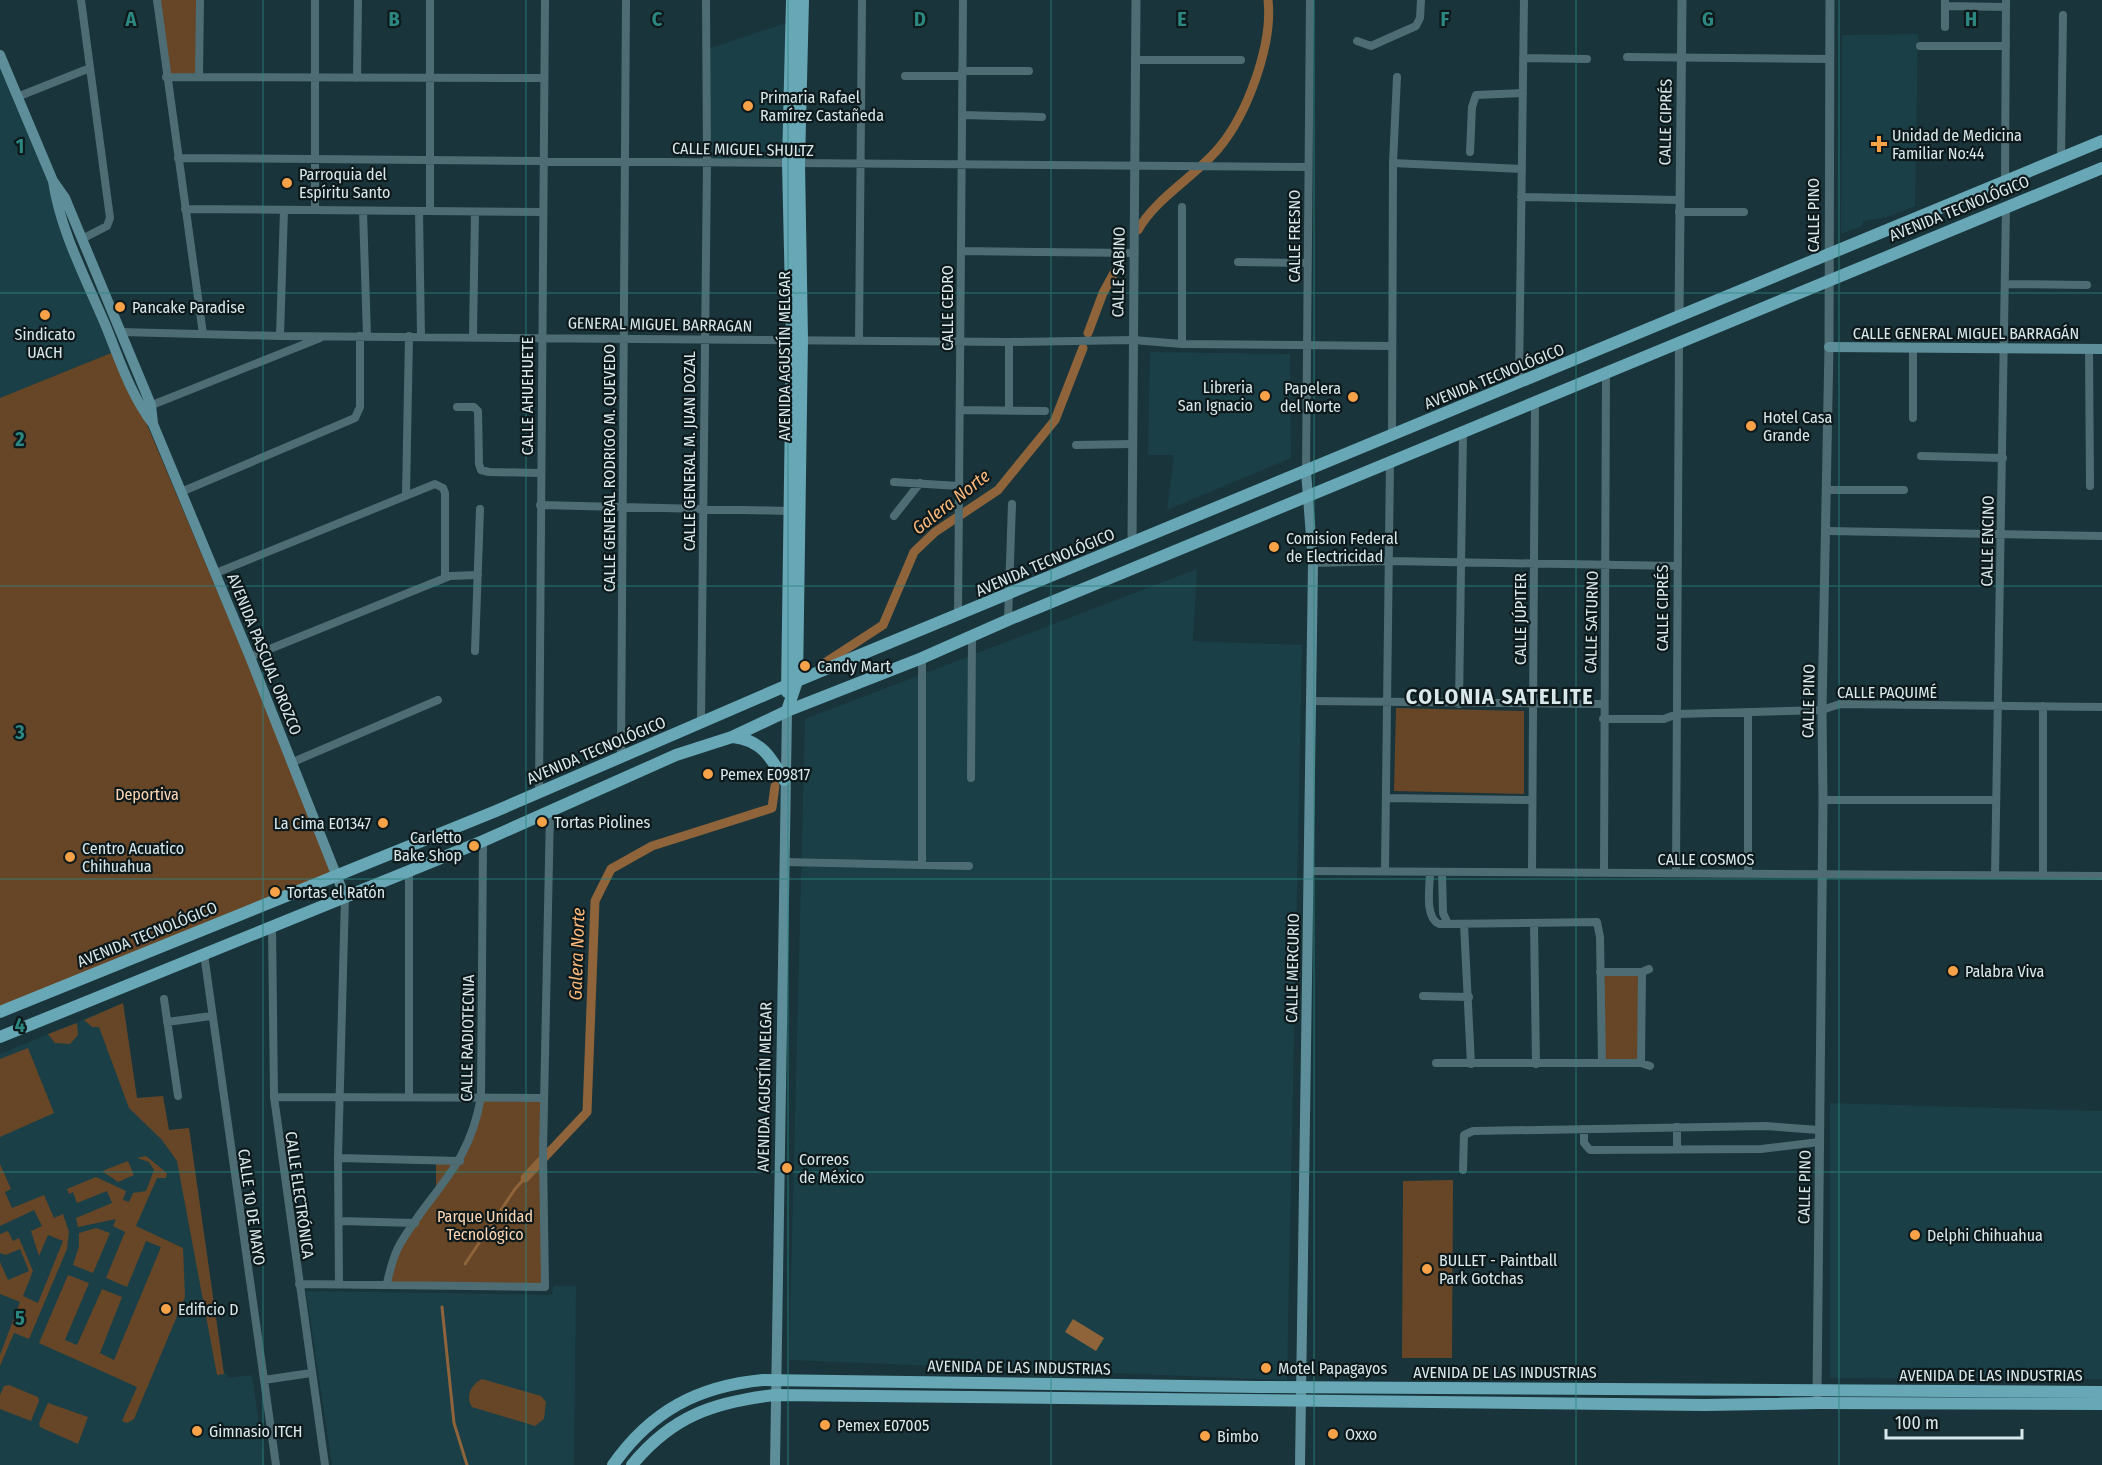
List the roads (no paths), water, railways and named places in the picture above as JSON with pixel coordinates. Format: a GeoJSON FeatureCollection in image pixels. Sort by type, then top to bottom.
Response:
{"type":"FeatureCollection","features":[{"type":"Feature","properties":{"kind":"main road","name":"AVENIDA AGUSTÍN MELGAR"},"geometry":{"type":"LineString","coordinates":[[776,1465],[775,1395],[784,780],[787,711],[797,658],[797,339],[792,0]]}},
{"type":"Feature","properties":{"kind":"main road","name":"AVENIDA AGUSTÍN MELGAR"},"geometry":{"type":"LineString","coordinates":[[793,163],[803,0]]}},
{"type":"Feature","properties":{"kind":"main road","name":"AVENIDA PASCUAL OROZCO"},"geometry":{"type":"LineString","coordinates":[[0,55],[53,181],[65,198],[121,332],[146,407]]}},
{"type":"Feature","properties":{"kind":"main road","name":"AVENIDA TECNOLÓGICO"},"geometry":{"type":"LineString","coordinates":[[0,1012],[539,792],[792,683],[2102,141]]}},
{"type":"Feature","properties":{"kind":"main road","name":"AVENIDA TECNOLÓGICO"},"geometry":{"type":"LineString","coordinates":[[0,1037],[483,841],[676,755],[732,736],[787,711],[922,658],[1310,494],[2102,168]]}},
{"type":"Feature","properties":{"kind":"main road","name":"AVENIDA PASCUAL OROZCO"},"geometry":{"type":"LineString","coordinates":[[53,181],[56,201],[81,267],[146,407],[216,573],[345,897]]}},
{"type":"Feature","properties":{"kind":"main road","name":"AVENIDA AGUSTÍN MELGAR"},"geometry":{"type":"LineString","coordinates":[[792,683],[788,512],[797,339]]}},
{"type":"Feature","properties":{"kind":"main road","name":"CALLE GENERAL MIGUEL BARRAGÁN"},"geometry":{"type":"LineString","coordinates":[[1829,347],[1913,350],[2102,349]]}},
{"type":"Feature","properties":{"kind":"main road","name":"CALLE MERCURIO"},"geometry":{"type":"LineString","coordinates":[[1300,1465],[1299,1393],[1313,563],[1310,494],[1306,471]]}},
{"type":"Feature","properties":{"kind":"main road"},"geometry":{"type":"LineString","coordinates":[[797,658],[811,669],[820,672]]}},
{"type":"Feature","properties":{"kind":"main road"},"geometry":{"type":"LineString","coordinates":[[732,736],[745,738],[765,749],[784,780]]}},
{"type":"Feature","properties":{"kind":"main road","name":"AVENIDA DE LAS INDUSTRIAS"},"geometry":{"type":"LineString","coordinates":[[613,1465],[649,1423],[677,1404],[731,1384],[776,1380],[1012,1383],[1258,1393]]}},
{"type":"Feature","properties":{"kind":"main road"},"geometry":{"type":"LineString","coordinates":[[1012,1383],[1012,1397]]}},
{"type":"Feature","properties":{"kind":"main road"},"geometry":{"type":"LineString","coordinates":[[1634,1389],[1634,1404]]}},
{"type":"Feature","properties":{"kind":"main road","name":"AVENIDA DE LAS INDUSTRIAS"},"geometry":{"type":"LineString","coordinates":[[632,1465],[648,1446],[687,1417],[728,1401],[775,1395],[1012,1397],[1634,1389],[2102,1404]]}},
{"type":"Feature","properties":{"kind":"main road","name":"AVENIDA DE LAS INDUSTRIAS"},"geometry":{"type":"LineString","coordinates":[[1299,1393],[1634,1404],[1817,1396],[2102,1392]]}},
{"type":"Feature","properties":{"kind":"street"},"geometry":{"type":"LineString","coordinates":[[81,0],[110,218],[106,226],[82,239]]}},
{"type":"Feature","properties":{"kind":"street"},"geometry":{"type":"LineString","coordinates":[[157,0],[203,334]]}},
{"type":"Feature","properties":{"kind":"street"},"geometry":{"type":"LineString","coordinates":[[200,0],[200,77]]}},
{"type":"Feature","properties":{"kind":"street"},"geometry":{"type":"LineString","coordinates":[[315,0],[315,210]]}},
{"type":"Feature","properties":{"kind":"street"},"geometry":{"type":"LineString","coordinates":[[357,78],[358,0]]}},
{"type":"Feature","properties":{"kind":"street"},"geometry":{"type":"LineString","coordinates":[[430,0],[430,211]]}},
{"type":"Feature","properties":{"kind":"street","name":"CALLE AHUEHUETE"},"geometry":{"type":"LineString","coordinates":[[539,792],[545,0]]}},
{"type":"Feature","properties":{"kind":"street","name":"CALLE GENERAL RODRIGO M. QUEVEDO"},"geometry":{"type":"LineString","coordinates":[[621,756],[626,0]]}},
{"type":"Feature","properties":{"kind":"street","name":"CALLE GENERAL M. JUAN DOZAL"},"geometry":{"type":"LineString","coordinates":[[700,723],[707,161],[706,0]]}},
{"type":"Feature","properties":{"kind":"street"},"geometry":{"type":"LineString","coordinates":[[859,340],[862,0]]}},
{"type":"Feature","properties":{"kind":"street","name":"CALLE CEDRO"},"geometry":{"type":"LineString","coordinates":[[958,616],[963,0]]}},
{"type":"Feature","properties":{"kind":"street","name":"CALLE SABINO"},"geometry":{"type":"LineString","coordinates":[[1132,544],[1136,0]]}},
{"type":"Feature","properties":{"kind":"street","name":"CALLE FRESNO"},"geometry":{"type":"LineString","coordinates":[[1306,471],[1310,0]]}},
{"type":"Feature","properties":{"kind":"street"},"geometry":{"type":"LineString","coordinates":[[1357,41],[1371,46],[1416,26],[1420,18],[1421,0]]}},
{"type":"Feature","properties":{"kind":"street"},"geometry":{"type":"LineString","coordinates":[[1520,383],[1524,0]]}},
{"type":"Feature","properties":{"kind":"street","name":"CALLE CIPRÉS"},"geometry":{"type":"LineString","coordinates":[[1678,317],[1682,0]]}},
{"type":"Feature","properties":{"kind":"street","name":"CALLE PINO"},"geometry":{"type":"LineString","coordinates":[[1817,1396],[1823,873],[1822,710],[1829,347],[1827,280],[1830,0]]}},
{"type":"Feature","properties":{"kind":"street"},"geometry":{"type":"LineString","coordinates":[[1945,27],[1945,3],[2006,3],[2005,182]]}},
{"type":"Feature","properties":{"kind":"street"},"geometry":{"type":"LineString","coordinates":[[2061,159],[2063,15]]}},
{"type":"Feature","properties":{"kind":"street"},"geometry":{"type":"LineString","coordinates":[[1920,46],[2006,46]]}},
{"type":"Feature","properties":{"kind":"street"},"geometry":{"type":"LineString","coordinates":[[1627,57],[1829,59]]}},
{"type":"Feature","properties":{"kind":"street"},"geometry":{"type":"LineString","coordinates":[[1523,58],[1587,59]]}},
{"type":"Feature","properties":{"kind":"street"},"geometry":{"type":"LineString","coordinates":[[1135,60],[1241,60]]}},
{"type":"Feature","properties":{"kind":"street"},"geometry":{"type":"LineString","coordinates":[[17,97],[90,68]]}},
{"type":"Feature","properties":{"kind":"street"},"geometry":{"type":"LineString","coordinates":[[905,76],[1029,71]]}},
{"type":"Feature","properties":{"kind":"street"},"geometry":{"type":"LineString","coordinates":[[166,77],[544,78]]}},
{"type":"Feature","properties":{"kind":"street"},"geometry":{"type":"LineString","coordinates":[[1392,436],[1393,163],[1397,77]]}},
{"type":"Feature","properties":{"kind":"street"},"geometry":{"type":"LineString","coordinates":[[1470,152],[1472,107],[1476,95],[1522,93]]}},
{"type":"Feature","properties":{"kind":"street"},"geometry":{"type":"LineString","coordinates":[[962,115],[1042,117]]}},
{"type":"Feature","properties":{"kind":"street","name":"CALLE MIGUEL SHULTZ"},"geometry":{"type":"LineString","coordinates":[[178,158],[1308,167]]}},
{"type":"Feature","properties":{"kind":"street"},"geometry":{"type":"LineString","coordinates":[[1393,163],[1522,169]]}},
{"type":"Feature","properties":{"kind":"street"},"geometry":{"type":"LineString","coordinates":[[1521,197],[1679,200]]}},
{"type":"Feature","properties":{"kind":"street"},"geometry":{"type":"LineString","coordinates":[[1182,207],[1182,344]]}},
{"type":"Feature","properties":{"kind":"street","name":"CALLE ENCINO"},"geometry":{"type":"LineString","coordinates":[[1995,875],[2006,207]]}},
{"type":"Feature","properties":{"kind":"street"},"geometry":{"type":"LineString","coordinates":[[185,208],[543,212]]}},
{"type":"Feature","properties":{"kind":"street"},"geometry":{"type":"LineString","coordinates":[[280,336],[284,210]]}},
{"type":"Feature","properties":{"kind":"street"},"geometry":{"type":"LineString","coordinates":[[181,492],[355,418],[360,407],[364,336],[363,211]]}},
{"type":"Feature","properties":{"kind":"street"},"geometry":{"type":"LineString","coordinates":[[419,211],[421,336]]}},
{"type":"Feature","properties":{"kind":"street"},"geometry":{"type":"LineString","coordinates":[[472,336],[475,212]]}},
{"type":"Feature","properties":{"kind":"street"},"geometry":{"type":"LineString","coordinates":[[1679,212],[1744,212]]}},
{"type":"Feature","properties":{"kind":"street"},"geometry":{"type":"LineString","coordinates":[[961,251],[1134,253]]}},
{"type":"Feature","properties":{"kind":"street"},"geometry":{"type":"LineString","coordinates":[[1238,262],[1308,263]]}},
{"type":"Feature","properties":{"kind":"street"},"geometry":{"type":"LineString","coordinates":[[2005,284],[2087,285]]}},
{"type":"Feature","properties":{"kind":"street","name":"GENERAL MIGUEL BARRAGAN"},"geometry":{"type":"LineString","coordinates":[[121,332],[280,336],[960,342],[1132,340],[1182,344],[1307,345]]}},
{"type":"Feature","properties":{"kind":"street"},"geometry":{"type":"LineString","coordinates":[[146,407],[324,336]]}},
{"type":"Feature","properties":{"kind":"street"},"geometry":{"type":"LineString","coordinates":[[406,494],[409,336]]}},
{"type":"Feature","properties":{"kind":"street"},"geometry":{"type":"LineString","coordinates":[[1010,342],[1010,410]]}},
{"type":"Feature","properties":{"kind":"street","name":"CALLE CIPRÉS"},"geometry":{"type":"LineString","coordinates":[[1676,872],[1679,344]]}},
{"type":"Feature","properties":{"kind":"street"},"geometry":{"type":"LineString","coordinates":[[1307,345],[1392,346]]}},
{"type":"Feature","properties":{"kind":"street"},"geometry":{"type":"LineString","coordinates":[[2089,348],[2090,486]]}},
{"type":"Feature","properties":{"kind":"street"},"geometry":{"type":"LineString","coordinates":[[1913,350],[1913,418]]}},
{"type":"Feature","properties":{"kind":"street","name":"CALLE SATURNO"},"geometry":{"type":"LineString","coordinates":[[1604,871],[1606,373]]}},
{"type":"Feature","properties":{"kind":"street","name":"CALLE JÚPITER"},"geometry":{"type":"LineString","coordinates":[[1532,872],[1535,402]]}},
{"type":"Feature","properties":{"kind":"street"},"geometry":{"type":"LineString","coordinates":[[457,407],[474,408],[478,411],[481,470],[540,473]]}},
{"type":"Feature","properties":{"kind":"street"},"geometry":{"type":"LineString","coordinates":[[960,410],[1045,411]]}},
{"type":"Feature","properties":{"kind":"street"},"geometry":{"type":"LineString","coordinates":[[1459,704],[1463,432]]}},
{"type":"Feature","properties":{"kind":"street"},"geometry":{"type":"LineString","coordinates":[[1076,445],[1132,444]]}},
{"type":"Feature","properties":{"kind":"street"},"geometry":{"type":"LineString","coordinates":[[1920,456],[2003,458]]}},
{"type":"Feature","properties":{"kind":"street"},"geometry":{"type":"LineString","coordinates":[[1385,871],[1390,461]]}},
{"type":"Feature","properties":{"kind":"street"},"geometry":{"type":"LineString","coordinates":[[894,482],[959,486]]}},
{"type":"Feature","properties":{"kind":"street"},"geometry":{"type":"LineString","coordinates":[[894,516],[920,483]]}},
{"type":"Feature","properties":{"kind":"street"},"geometry":{"type":"LineString","coordinates":[[216,573],[432,484],[441,486],[445,494],[445,578]]}},
{"type":"Feature","properties":{"kind":"street"},"geometry":{"type":"LineString","coordinates":[[1827,490],[1904,490]]}},
{"type":"Feature","properties":{"kind":"street"},"geometry":{"type":"LineString","coordinates":[[1008,620],[1012,504]]}},
{"type":"Feature","properties":{"kind":"street"},"geometry":{"type":"LineString","coordinates":[[540,506],[788,512]]}},
{"type":"Feature","properties":{"kind":"street"},"geometry":{"type":"LineString","coordinates":[[475,651],[480,509]]}},
{"type":"Feature","properties":{"kind":"street"},"geometry":{"type":"LineString","coordinates":[[1827,531],[2102,536]]}},
{"type":"Feature","properties":{"kind":"street"},"geometry":{"type":"LineString","coordinates":[[1313,563],[1389,561],[1677,566]]}},
{"type":"Feature","properties":{"kind":"street"},"geometry":{"type":"LineString","coordinates":[[250,657],[445,578],[478,575]]}},
{"type":"Feature","properties":{"kind":"street"},"geometry":{"type":"LineString","coordinates":[[970,778],[972,636]]}},
{"type":"Feature","properties":{"kind":"street"},"geometry":{"type":"LineString","coordinates":[[921,865],[922,658]]}},
{"type":"Feature","properties":{"kind":"street"},"geometry":{"type":"LineString","coordinates":[[293,762],[438,700]]}},
{"type":"Feature","properties":{"kind":"street"},"geometry":{"type":"LineString","coordinates":[[1311,701],[1603,704]]}},
{"type":"Feature","properties":{"kind":"street","name":"CALLE PAQUIMÉ"},"geometry":{"type":"LineString","coordinates":[[1603,719],[1664,719],[1677,714],[1748,714],[1822,710],[1840,704],[2102,707]]}},
{"type":"Feature","properties":{"kind":"street"},"geometry":{"type":"LineString","coordinates":[[2043,706],[2043,875]]}},
{"type":"Feature","properties":{"kind":"street"},"geometry":{"type":"LineString","coordinates":[[1748,714],[1748,873]]}},
{"type":"Feature","properties":{"kind":"street"},"geometry":{"type":"LineString","coordinates":[[1386,798],[1533,800]]}},
{"type":"Feature","properties":{"kind":"street"},"geometry":{"type":"LineString","coordinates":[[1823,800],[1996,800]]}},
{"type":"Feature","properties":{"kind":"street"},"geometry":{"type":"LineString","coordinates":[[299,1284],[387,1283],[543,1288],[545,1277],[543,1152],[550,811]]}},
{"type":"Feature","properties":{"kind":"street","name":"CALLE RADIOTECNIA"},"geometry":{"type":"LineString","coordinates":[[387,1283],[398,1250],[460,1161],[477,1119],[481,1097],[483,841]]}},
{"type":"Feature","properties":{"kind":"street"},"geometry":{"type":"LineString","coordinates":[[784,862],[969,866]]}},
{"type":"Feature","properties":{"kind":"street"},"geometry":{"type":"LineString","coordinates":[[409,1096],[410,871]]}},
{"type":"Feature","properties":{"kind":"street","name":"CALLE COSMOS"},"geometry":{"type":"LineString","coordinates":[[1309,871],[1604,871],[2102,876]]}},
{"type":"Feature","properties":{"kind":"street"},"geometry":{"type":"LineString","coordinates":[[1430,872],[1432,919],[1441,925],[1590,920],[1597,922],[1599,927],[1602,1062]]}},
{"type":"Feature","properties":{"kind":"street"},"geometry":{"type":"LineString","coordinates":[[1442,872],[1443,913],[1448,924]]}},
{"type":"Feature","properties":{"kind":"street"},"geometry":{"type":"LineString","coordinates":[[339,1284],[338,1158],[345,897]]}},
{"type":"Feature","properties":{"kind":"street"},"geometry":{"type":"LineString","coordinates":[[1534,923],[1536,1064]]}},
{"type":"Feature","properties":{"kind":"street"},"geometry":{"type":"LineString","coordinates":[[1464,924],[1471,1064]]}},
{"type":"Feature","properties":{"kind":"street","name":"CALLE ELECTRÓNICA"},"geometry":{"type":"LineString","coordinates":[[272,926],[274,1097],[325,1465]]}},
{"type":"Feature","properties":{"kind":"street","name":"CALLE 10 DE MAYO"},"geometry":{"type":"LineString","coordinates":[[204,954],[276,1465]]}},
{"type":"Feature","properties":{"kind":"street"},"geometry":{"type":"LineString","coordinates":[[1600,972],[1646,970],[1641,1063]]}},
{"type":"Feature","properties":{"kind":"street"},"geometry":{"type":"LineString","coordinates":[[1423,996],[1469,997]]}},
{"type":"Feature","properties":{"kind":"street"},"geometry":{"type":"LineString","coordinates":[[164,999],[178,1096]]}},
{"type":"Feature","properties":{"kind":"street"},"geometry":{"type":"LineString","coordinates":[[167,1022],[211,1016]]}},
{"type":"Feature","properties":{"kind":"street"},"geometry":{"type":"LineString","coordinates":[[1436,1063],[1602,1062],[1641,1063],[1650,1066]]}},
{"type":"Feature","properties":{"kind":"street"},"geometry":{"type":"LineString","coordinates":[[274,1097],[544,1098]]}},
{"type":"Feature","properties":{"kind":"street"},"geometry":{"type":"LineString","coordinates":[[1463,1170],[1462,1146],[1464,1135],[1467,1132],[1765,1126],[1780,1129],[1819,1130]]}},
{"type":"Feature","properties":{"kind":"street"},"geometry":{"type":"LineString","coordinates":[[1677,1127],[1677,1149]]}},
{"type":"Feature","properties":{"kind":"street"},"geometry":{"type":"LineString","coordinates":[[1584,1129],[1584,1143],[1590,1150],[1761,1149],[1819,1142]]}},
{"type":"Feature","properties":{"kind":"street"},"geometry":{"type":"LineString","coordinates":[[1780,1129],[1780,1146]]}},
{"type":"Feature","properties":{"kind":"street"},"geometry":{"type":"LineString","coordinates":[[338,1158],[460,1161]]}},
{"type":"Feature","properties":{"kind":"street"},"geometry":{"type":"LineString","coordinates":[[339,1221],[415,1223]]}},
{"type":"Feature","properties":{"kind":"street"},"geometry":{"type":"LineString","coordinates":[[264,1380],[311,1373]]}},
{"type":"Feature","properties":{"kind":"waterway","name":"Galera Norte"},"geometry":{"type":"LineString","coordinates":[[1138,230],[1155,208],[1218,149],[1239,118],[1256,79],[1262,58],[1268,18],[1268,0]]}},
{"type":"Feature","properties":{"kind":"waterway","name":"Galera Norte"},"geometry":{"type":"LineString","coordinates":[[1088,333],[1103,293],[1121,260]]}},
{"type":"Feature","properties":{"kind":"waterway","name":"Galera Norte"},"geometry":{"type":"LineString","coordinates":[[823,664],[883,625],[914,552],[935,532],[998,490],[1055,420],[1083,348]]}},
{"type":"Feature","properties":{"kind":"waterway","name":"Galera Norte"},"geometry":{"type":"LineString","coordinates":[[525,1178],[587,1112],[595,901],[611,869],[652,846],[772,808],[775,786]]}},
{"type":"Feature","properties":{"kind":"waterway"},"geometry":{"type":"LineString","coordinates":[[465,1264],[515,1189],[525,1178]]}},
{"type":"Feature","properties":{"kind":"waterway"},"geometry":{"type":"LineString","coordinates":[[442,1307],[454,1423],[467,1465]]}},
{"type":"Feature","properties":{"kind":"place","name":"Primaria Rafael Ramírez Castañeda"},"geometry":{"type":"Point","coordinates":[748,106]}},
{"type":"Feature","properties":{"kind":"place","name":"Unidad de Medicina Familiar No:44"},"geometry":{"type":"Point","coordinates":[1879,144]}},
{"type":"Feature","properties":{"kind":"place","name":"Parroquia del Espíritu Santo"},"geometry":{"type":"Point","coordinates":[287,183]}},
{"type":"Feature","properties":{"kind":"place","name":"Pancake Paradise"},"geometry":{"type":"Point","coordinates":[120,307]}},
{"type":"Feature","properties":{"kind":"place","name":"Sindicato UACH"},"geometry":{"type":"Point","coordinates":[45,315]}},
{"type":"Feature","properties":{"kind":"place","name":"Libreria San Ignacio"},"geometry":{"type":"Point","coordinates":[1265,396]}},
{"type":"Feature","properties":{"kind":"place","name":"Papelera del Norte"},"geometry":{"type":"Point","coordinates":[1353,397]}},
{"type":"Feature","properties":{"kind":"place","name":"Hotel Casa Grande"},"geometry":{"type":"Point","coordinates":[1751,426]}},
{"type":"Feature","properties":{"kind":"place","name":"Comision Federal de Electricidad"},"geometry":{"type":"Point","coordinates":[1274,547]}},
{"type":"Feature","properties":{"kind":"place","name":"Candy Mart"},"geometry":{"type":"Point","coordinates":[805,666]}},
{"type":"Feature","properties":{"kind":"place","name":"Pemex E09817"},"geometry":{"type":"Point","coordinates":[708,774]}},
{"type":"Feature","properties":{"kind":"place","name":"Tortas Piolines"},"geometry":{"type":"Point","coordinates":[542,822]}},
{"type":"Feature","properties":{"kind":"place","name":"La Cima E01347"},"geometry":{"type":"Point","coordinates":[383,823]}},
{"type":"Feature","properties":{"kind":"place","name":"Carletto Bake Shop"},"geometry":{"type":"Point","coordinates":[474,846]}},
{"type":"Feature","properties":{"kind":"place","name":"Centro Acuatico Chihuahua"},"geometry":{"type":"Point","coordinates":[70,857]}},
{"type":"Feature","properties":{"kind":"place","name":"Tortas el Ratón"},"geometry":{"type":"Point","coordinates":[275,892]}},
{"type":"Feature","properties":{"kind":"place","name":"Palabra Viva"},"geometry":{"type":"Point","coordinates":[1953,971]}},
{"type":"Feature","properties":{"kind":"place","name":"Correos de México"},"geometry":{"type":"Point","coordinates":[787,1168]}},
{"type":"Feature","properties":{"kind":"place","name":"Delphi Chihuahua"},"geometry":{"type":"Point","coordinates":[1915,1235]}},
{"type":"Feature","properties":{"kind":"place","name":"BULLET - Paintball Park Gotchas"},"geometry":{"type":"Point","coordinates":[1427,1269]}},
{"type":"Feature","properties":{"kind":"place","name":"Edificio D"},"geometry":{"type":"Point","coordinates":[166,1309]}},
{"type":"Feature","properties":{"kind":"place","name":"Motel Papagayos"},"geometry":{"type":"Point","coordinates":[1266,1368]}},
{"type":"Feature","properties":{"kind":"place","name":"Pemex E07005"},"geometry":{"type":"Point","coordinates":[825,1425]}},
{"type":"Feature","properties":{"kind":"place","name":"Gimnasio ITCH"},"geometry":{"type":"Point","coordinates":[197,1431]}},
{"type":"Feature","properties":{"kind":"place","name":"Oxxo"},"geometry":{"type":"Point","coordinates":[1333,1434]}},
{"type":"Feature","properties":{"kind":"place","name":"Bimbo"},"geometry":{"type":"Point","coordinates":[1205,1436]}},
{"type":"Feature","properties":{"kind":"district","name":"COLONIA SATELITE"},"geometry":{"type":"Point","coordinates":[1500,696]}},
{"type":"Feature","properties":{"kind":"park label","name":"Deportiva"},"geometry":{"type":"Point","coordinates":[147,794]}},
{"type":"Feature","properties":{"kind":"park label","name":"Parque Unidad Tecnológico"},"geometry":{"type":"Point","coordinates":[485,1225]}}]}
